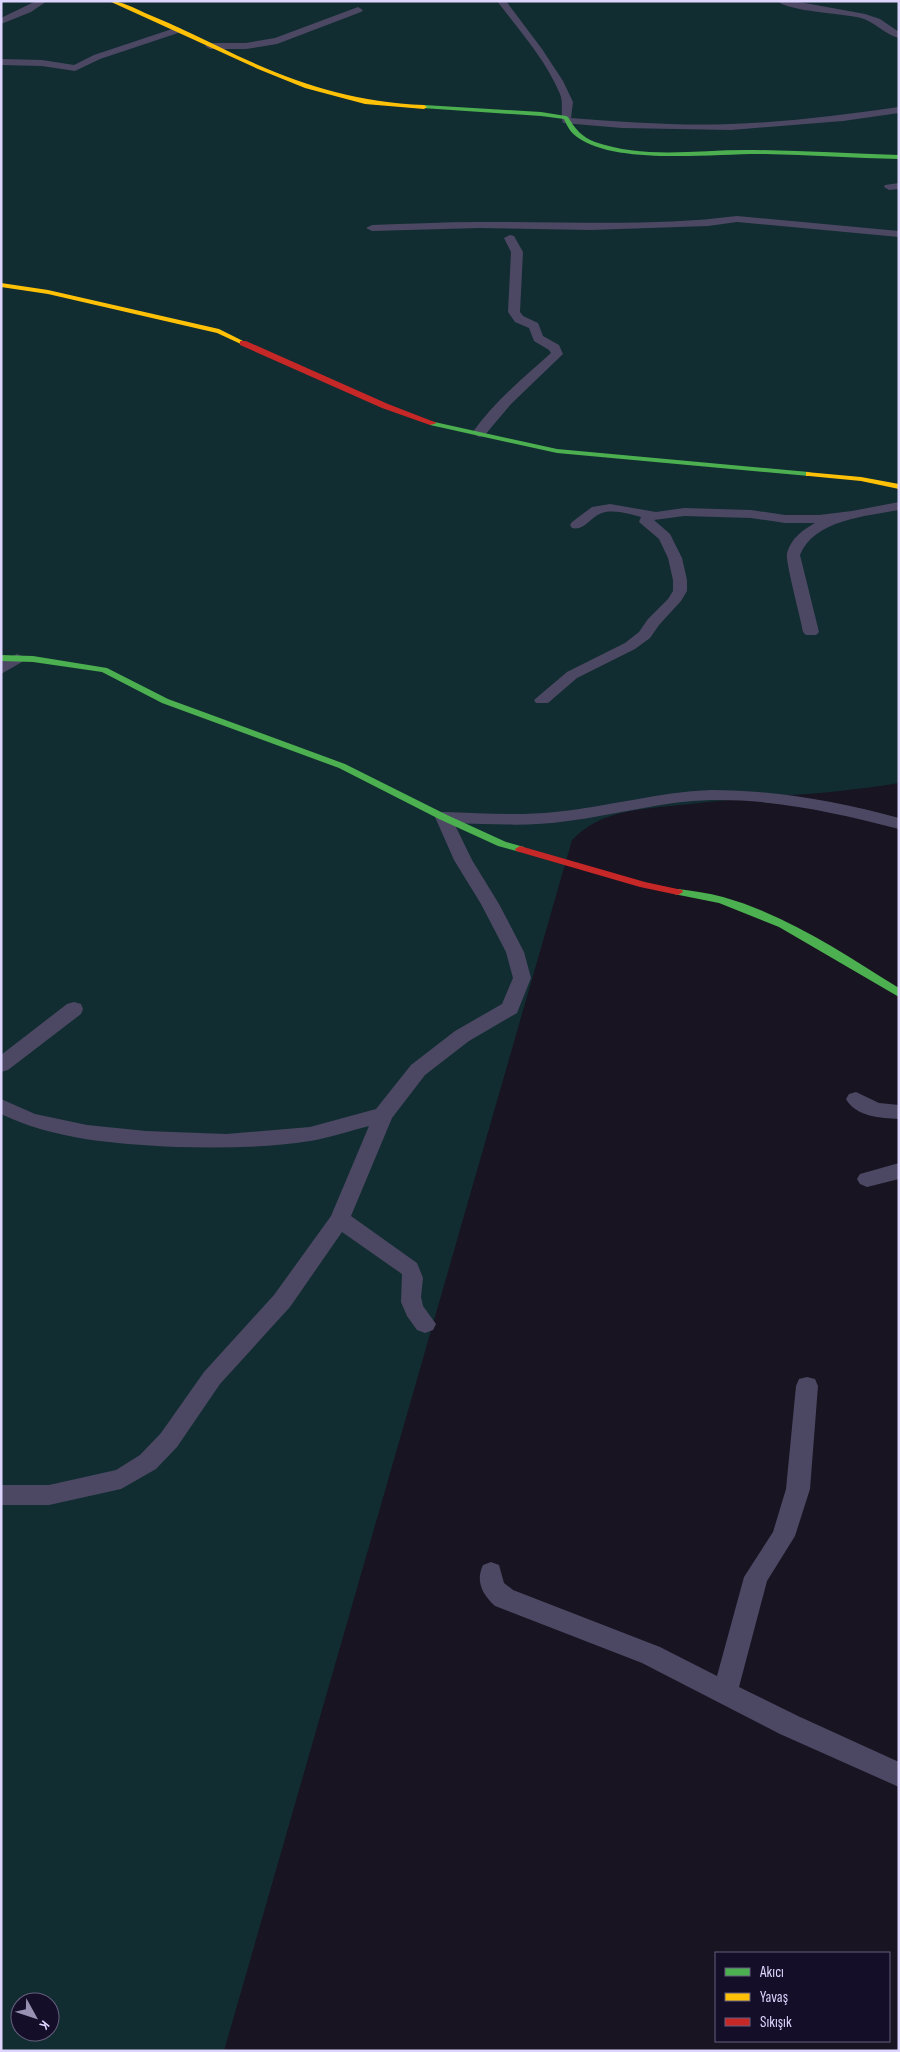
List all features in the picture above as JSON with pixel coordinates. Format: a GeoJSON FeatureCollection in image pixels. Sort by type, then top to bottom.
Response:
{"type":"FeatureCollection","features":[{"type":"Feature","properties":{"kind":"street"},"geometry":{"type":"LineString","coordinates":[[1,21],[28,10],[43,1]]}},
{"type":"Feature","properties":{"kind":"street"},"geometry":{"type":"LineString","coordinates":[[112,1],[294,82],[355,100],[386,104],[541,114],[567,119],[622,124],[731,127],[843,118],[899,110]]}},
{"type":"Feature","properties":{"kind":"street"},"geometry":{"type":"LineString","coordinates":[[501,1],[565,91],[569,104],[567,119],[570,129],[584,140],[620,150],[647,153],[787,152],[899,157]]}},
{"type":"Feature","properties":{"kind":"street"},"geometry":{"type":"LineString","coordinates":[[781,1],[873,20],[881,23],[897,36]]}},
{"type":"Feature","properties":{"kind":"street"},"geometry":{"type":"LineString","coordinates":[[210,46],[246,46],[277,41],[358,10]]}},
{"type":"Feature","properties":{"kind":"street"},"geometry":{"type":"LineString","coordinates":[[1,62],[42,63],[75,68],[97,57],[178,30]]}},
{"type":"Feature","properties":{"kind":"street"},"geometry":{"type":"LineString","coordinates":[[372,228],[479,225],[591,227],[708,223],[737,219],[899,234]]}},
{"type":"Feature","properties":{"kind":"street"},"geometry":{"type":"LineString","coordinates":[[479,434],[490,417],[505,401],[558,354],[555,348],[538,338],[534,326],[519,319],[514,312],[517,252],[510,238]]}},
{"type":"Feature","properties":{"kind":"street"},"geometry":{"type":"LineString","coordinates":[[1,285],[48,292],[219,331],[267,355],[385,406],[430,422],[479,434],[557,451],[861,478],[899,487]]}},
{"type":"Feature","properties":{"kind":"street"},"geometry":{"type":"LineString","coordinates":[[577,525],[596,510],[604,508],[629,510],[653,515],[684,512],[716,512],[785,519],[819,519],[899,506]]}},
{"type":"Feature","properties":{"kind":"street"},"geometry":{"type":"LineString","coordinates":[[872,511],[899,519]]}},
{"type":"Feature","properties":{"kind":"street"},"geometry":{"type":"LineString","coordinates":[[542,700],[572,675],[630,646],[645,635],[652,622],[674,601],[680,591],[680,580],[674,558],[665,537],[646,522],[648,517],[653,515]]}},
{"type":"Feature","properties":{"kind":"street"},"geometry":{"type":"LineString","coordinates":[[811,632],[793,555],[794,547],[798,540],[822,526],[851,515]]}},
{"type":"Feature","properties":{"kind":"street"},"geometry":{"type":"LineString","coordinates":[[1,658],[17,658],[104,670],[164,701],[342,766],[443,817],[502,844],[644,885],[730,903],[783,924],[840,956],[899,993]]}},
{"type":"Feature","properties":{"kind":"street"},"geometry":{"type":"LineString","coordinates":[[1,668],[17,658]]}},
{"type":"Feature","properties":{"kind":"street"},"geometry":{"type":"LineString","coordinates":[[443,817],[504,819],[566,816],[645,802],[711,795],[779,798],[852,811],[899,824]]}},
{"type":"Feature","properties":{"kind":"street"},"geometry":{"type":"LineString","coordinates":[[1,1496],[50,1495],[121,1480],[148,1462],[169,1440],[212,1378],[282,1301],[340,1219],[384,1115],[418,1070],[462,1036],[510,1008],[522,978],[515,952],[490,904],[463,860],[443,817]]}},
{"type":"Feature","properties":{"kind":"street"},"geometry":{"type":"LineString","coordinates":[[1,1065],[74,1009]]}},
{"type":"Feature","properties":{"kind":"street"},"geometry":{"type":"LineString","coordinates":[[856,1099],[875,1110],[899,1112]]}},
{"type":"Feature","properties":{"kind":"street"},"geometry":{"type":"LineString","coordinates":[[1,1106],[31,1120],[87,1132],[146,1138],[226,1141],[310,1134],[384,1115]]}},
{"type":"Feature","properties":{"kind":"street"},"geometry":{"type":"LineString","coordinates":[[867,1179],[899,1170]]}},
{"type":"Feature","properties":{"kind":"street"},"geometry":{"type":"LineString","coordinates":[[340,1219],[410,1269],[414,1275],[411,1304],[416,1314],[426,1324]]}},
{"type":"Feature","properties":{"kind":"street"},"geometry":{"type":"LineString","coordinates":[[725,1692],[756,1577],[783,1536],[798,1489],[808,1386]]}},
{"type":"Feature","properties":{"kind":"street"},"geometry":{"type":"LineString","coordinates":[[490,1573],[492,1588],[504,1598],[651,1655],[789,1725],[899,1775]]}},
{"type":"Feature","properties":{"kind":"green space"},"geometry":{"type":"Polygon","coordinates":[[[1,1],[899,1],[899,783],[847,790],[716,801],[630,811],[595,823],[572,840],[224,2051],[1,2051],[1,1]]]}},
{"type":"Feature","properties":{"kind":"traffic: fast"},"geometry":{"type":"LineString","coordinates":[[424,107],[541,114],[566,118],[573,130],[584,139],[612,149],[631,152],[650,154],[766,152],[899,157]]}},
{"type":"Feature","properties":{"kind":"traffic: fast"},"geometry":{"type":"LineString","coordinates":[[433,423],[557,451],[809,474]]}},
{"type":"Feature","properties":{"kind":"traffic: fast"},"geometry":{"type":"LineString","coordinates":[[1,658],[33,659],[104,670],[165,701],[342,766],[443,817],[502,844],[520,849]]}},
{"type":"Feature","properties":{"kind":"traffic: fast"},"geometry":{"type":"LineString","coordinates":[[678,892],[721,900],[783,924],[840,956],[899,993]]}},
{"type":"Feature","properties":{"kind":"traffic: slow"},"geometry":{"type":"LineString","coordinates":[[112,1],[283,78],[331,94],[365,102],[424,107]]}},
{"type":"Feature","properties":{"kind":"traffic: slow"},"geometry":{"type":"LineString","coordinates":[[1,285],[48,292],[219,331],[243,343]]}},
{"type":"Feature","properties":{"kind":"traffic: slow"},"geometry":{"type":"LineString","coordinates":[[809,474],[861,479],[899,487]]}},
{"type":"Feature","properties":{"kind":"traffic: jam"},"geometry":{"type":"LineString","coordinates":[[243,343],[385,406],[433,423]]}},
{"type":"Feature","properties":{"kind":"traffic: jam"},"geometry":{"type":"LineString","coordinates":[[520,849],[644,885],[678,892]]}}]}
